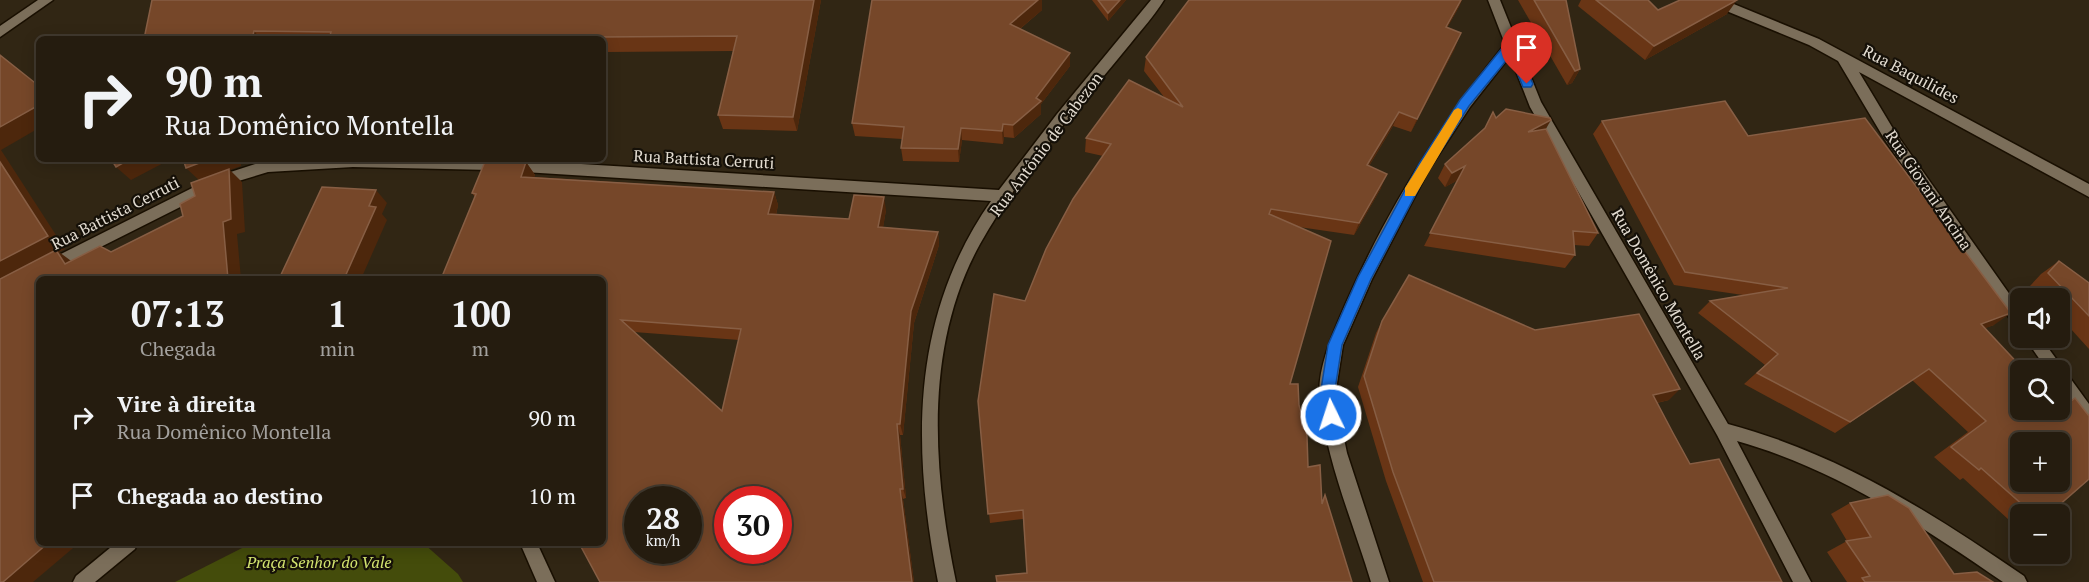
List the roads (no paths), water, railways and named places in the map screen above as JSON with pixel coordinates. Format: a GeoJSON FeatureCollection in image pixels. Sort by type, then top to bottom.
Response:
{"type":"FeatureCollection","features":[{"type":"Feature","properties":{"kind":"street"},"geometry":{"type":"LineString","coordinates":[[0,32],[47,0]]}},
{"type":"Feature","properties":{"kind":"street","name":"Rua Antônio de Cabezon"},"geometry":{"type":"LineString","coordinates":[[947,582],[933,497],[929,417],[937,350],[950,298],[973,243],[1002,196],[1158,0]]}},
{"type":"Feature","properties":{"kind":"street","name":"Rua Domênico Montella"},"geometry":{"type":"LineString","coordinates":[[1494,0],[1535,103],[1723,430],[1802,582]]}},
{"type":"Feature","properties":{"kind":"street","name":"Rua Baquilides"},"geometry":{"type":"LineString","coordinates":[[1711,0],[1773,24],[1842,56],[2089,191]]}},
{"type":"Feature","properties":{"kind":"street"},"geometry":{"type":"LineString","coordinates":[[1380,582],[1339,453],[1327,396],[1335,345],[1365,277],[1423,167],[1464,103],[1511,45]]}},
{"type":"Feature","properties":{"kind":"street","name":"Rua Giovani Ancina"},"geometry":{"type":"LineString","coordinates":[[1842,56],[1897,145],[2010,307]]}},
{"type":"Feature","properties":{"kind":"street","name":"Rua Battista Cerruti"},"geometry":{"type":"LineString","coordinates":[[40,272],[217,182],[268,166],[336,162]]}},
{"type":"Feature","properties":{"kind":"street","name":"Rua Battista Cerruti"},"geometry":{"type":"LineString","coordinates":[[399,162],[491,164],[1002,196]]}},
{"type":"Feature","properties":{"kind":"street"},"geometry":{"type":"LineString","coordinates":[[2070,390],[2089,417]]}},
{"type":"Feature","properties":{"kind":"street"},"geometry":{"type":"LineString","coordinates":[[1723,430],[1792,449],[1843,472],[1894,500],[2018,582]]}},
{"type":"Feature","properties":{"kind":"street"},"geometry":{"type":"LineString","coordinates":[[82,582],[125,546]]}},
{"type":"Feature","properties":{"kind":"street"},"geometry":{"type":"LineString","coordinates":[[529,546],[546,582]]}},
{"type":"Feature","properties":{"kind":"park label","name":"Praça Senhor do Vale"},"geometry":{"type":"Point","coordinates":[319,562]}}]}
